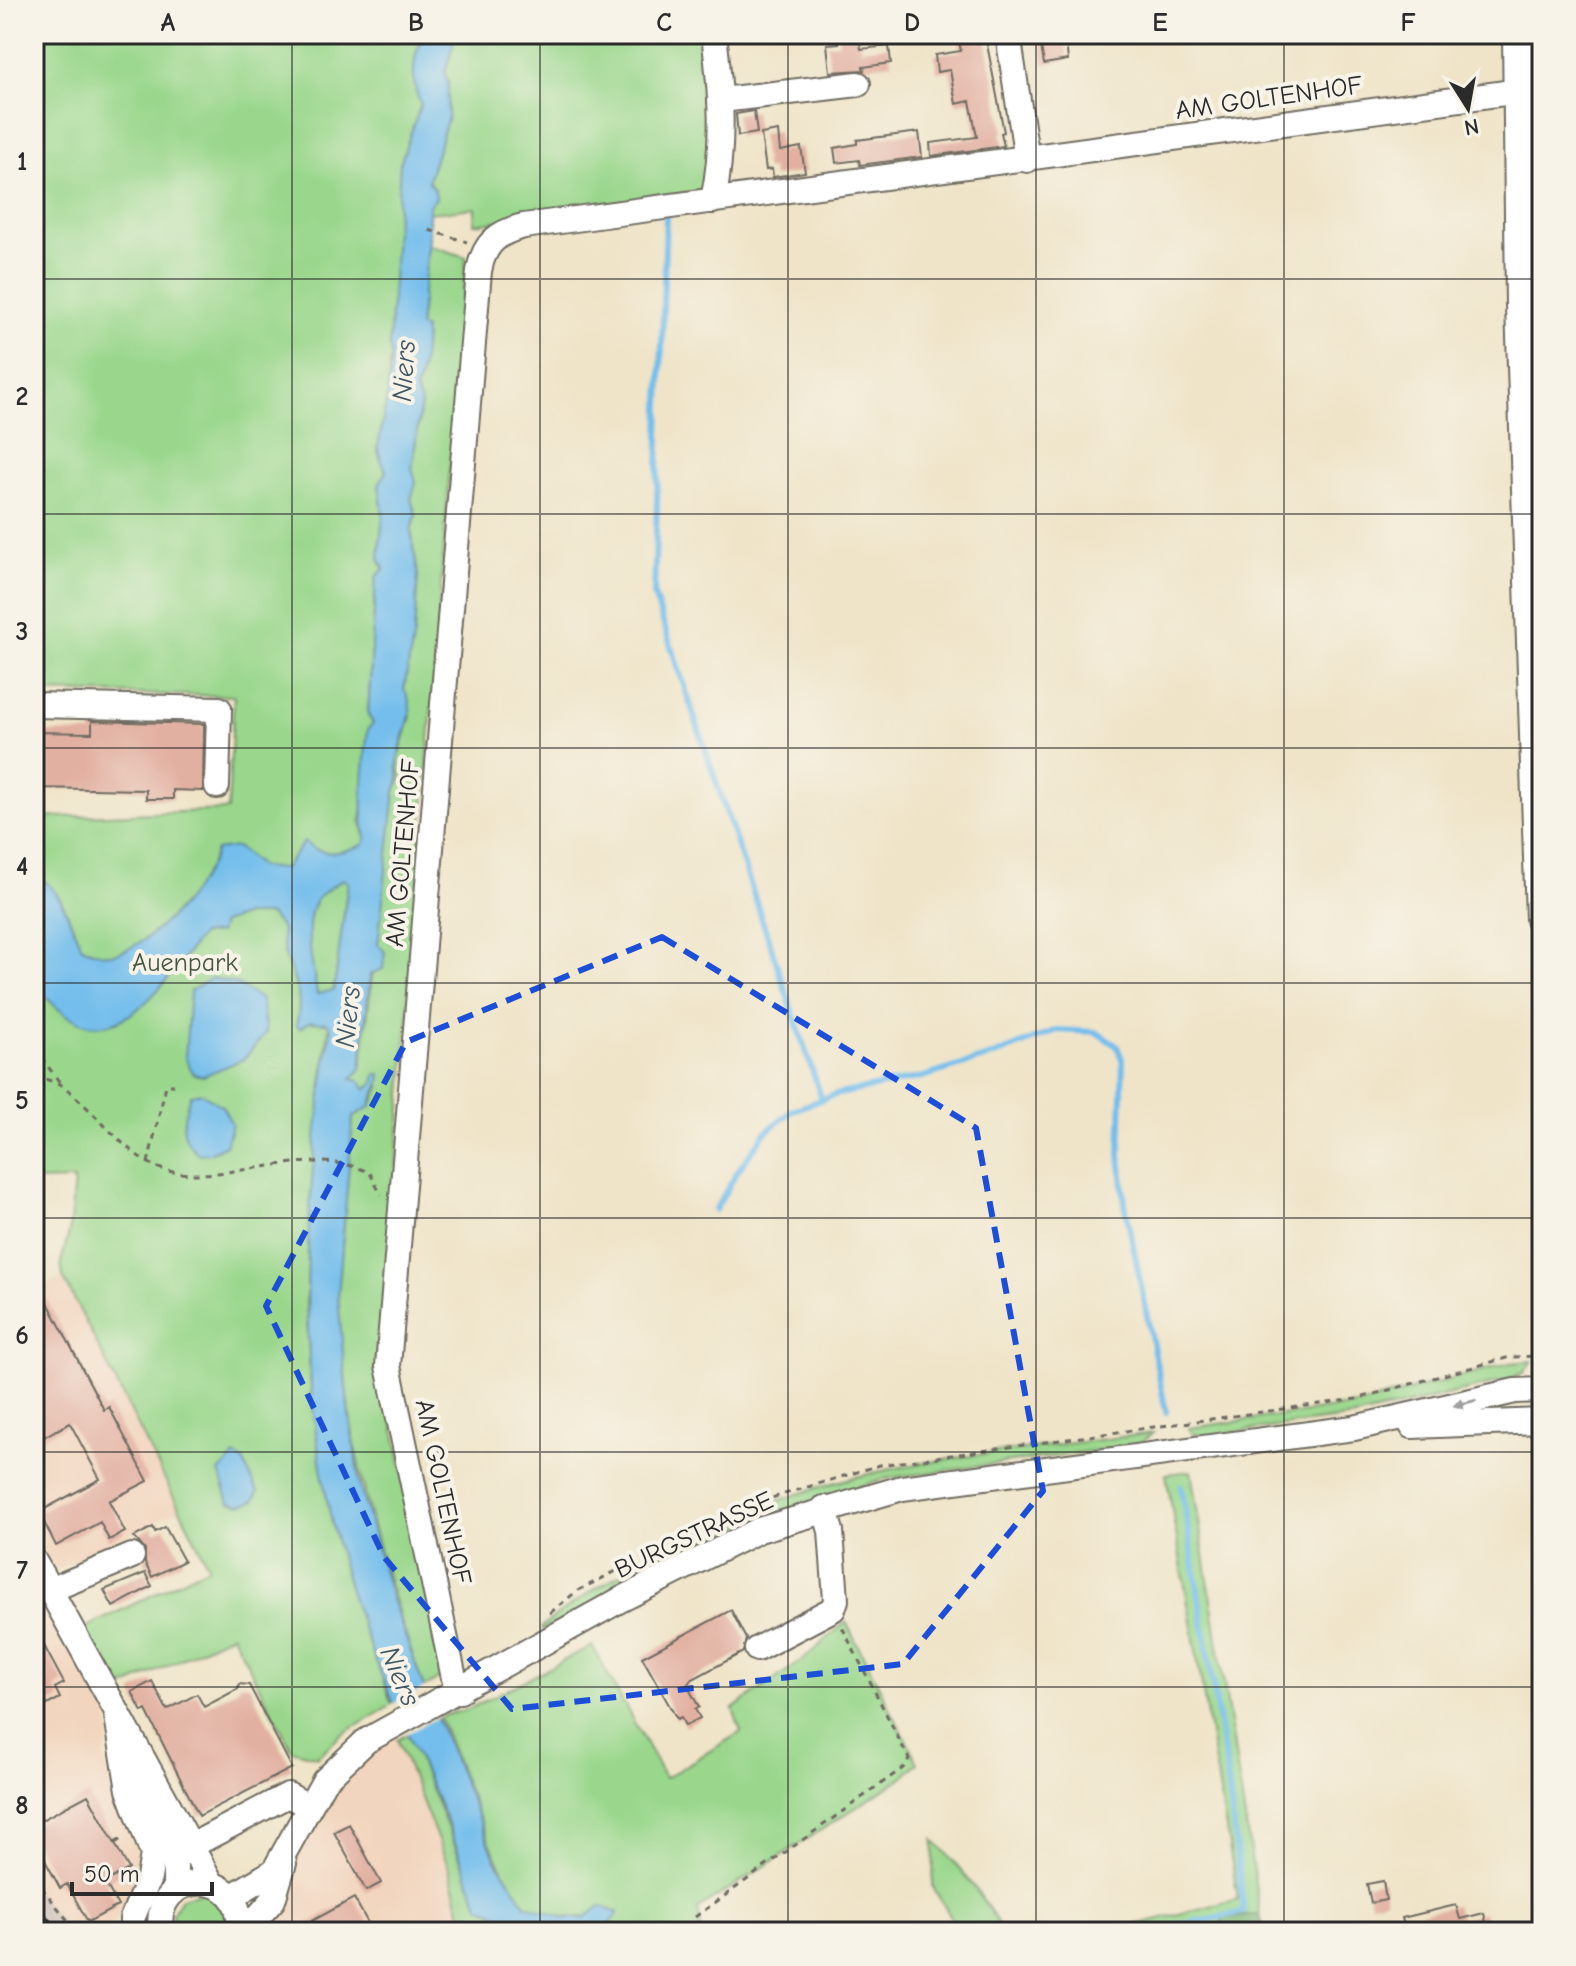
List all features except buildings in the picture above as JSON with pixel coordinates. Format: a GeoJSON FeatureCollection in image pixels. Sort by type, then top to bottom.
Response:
{"type":"FeatureCollection","features":[{"type":"Feature","properties":{"kind":"main road"},"geometry":{"type":"LineString","coordinates":[[1519,34],[1531,90],[1522,305],[1542,919]]}},
{"type":"Feature","properties":{"kind":"street"},"geometry":{"type":"LineString","coordinates":[[713,201],[723,139],[714,34]]}},
{"type":"Feature","properties":{"kind":"street"},"geometry":{"type":"LineString","coordinates":[[1008,34],[1027,160]]}},
{"type":"Feature","properties":{"kind":"street"},"geometry":{"type":"LineString","coordinates":[[722,100],[858,84]]}},
{"type":"Feature","properties":{"kind":"street","name":"AM GOLTENHOF"},"geometry":{"type":"LineString","coordinates":[[452,1695],[454,1678],[388,1366],[478,286],[486,248],[500,234],[524,226],[1531,90]]}},
{"type":"Feature","properties":{"kind":"street"},"geometry":{"type":"LineString","coordinates":[[34,705],[219,709],[217,786]]}},
{"type":"Feature","properties":{"kind":"street","name":"BURGSTRASSE"},"geometry":{"type":"LineString","coordinates":[[241,1932],[273,1900],[288,1849],[308,1806],[345,1758],[391,1727],[620,1600],[759,1530],[824,1508],[902,1488],[1354,1428],[1515,1391],[1542,1390]]}},
{"type":"Feature","properties":{"kind":"street","name":"BURGSTRASSE"},"geometry":{"type":"LineString","coordinates":[[1354,1428],[1542,1421]]}},
{"type":"Feature","properties":{"kind":"street"},"geometry":{"type":"LineString","coordinates":[[757,1649],[833,1609],[831,1531],[824,1508]]}},
{"type":"Feature","properties":{"kind":"street"},"geometry":{"type":"LineString","coordinates":[[50,1590],[132,1556]]}},
{"type":"Feature","properties":{"kind":"street"},"geometry":{"type":"LineString","coordinates":[[34,1561],[116,1714],[134,1737],[193,1845],[222,1890]]}},
{"type":"Feature","properties":{"kind":"street"},"geometry":{"type":"LineString","coordinates":[[116,1714],[129,1790],[153,1854],[132,1932]]}},
{"type":"Feature","properties":{"kind":"street"},"geometry":{"type":"LineString","coordinates":[[121,1748],[175,1852],[175,1891],[161,1910],[161,1932]]}},
{"type":"Feature","properties":{"kind":"street"},"geometry":{"type":"LineString","coordinates":[[193,1845],[288,1795],[308,1806]]}},
{"type":"Feature","properties":{"kind":"street","name":"BURGSTRASSE"},"geometry":{"type":"LineString","coordinates":[[175,1891],[186,1884],[222,1890],[266,1879],[288,1849]]}},
{"type":"Feature","properties":{"kind":"street","name":"BURGSTRASSE"},"geometry":{"type":"LineString","coordinates":[[222,1890],[240,1917],[241,1932]]}},
{"type":"Feature","properties":{"kind":"path"},"geometry":{"type":"LineString","coordinates":[[429,230],[486,248]]}},
{"type":"Feature","properties":{"kind":"path"},"geometry":{"type":"LineString","coordinates":[[34,1048],[61,1084],[148,1163],[168,1171],[200,1174],[301,1164],[353,1167],[370,1173],[389,1208],[401,1215]]}},
{"type":"Feature","properties":{"kind":"path"},"geometry":{"type":"LineString","coordinates":[[34,1076],[61,1084]]}},
{"type":"Feature","properties":{"kind":"path"},"geometry":{"type":"LineString","coordinates":[[148,1163],[166,1085],[174,1085]]}},
{"type":"Feature","properties":{"kind":"path"},"geometry":{"type":"LineString","coordinates":[[695,1917],[903,1768],[909,1759],[833,1609]]}},
{"type":"Feature","properties":{"kind":"path"},"geometry":{"type":"LineString","coordinates":[[34,1878],[77,1932]]}},
{"type":"Feature","properties":{"kind":"highlighted area"},"geometry":{"type":"Polygon","coordinates":[[[662,937],[976,1128],[1043,1491],[903,1664],[512,1709],[384,1557],[266,1306],[406,1042],[662,937]]]}},
{"type":"Feature","properties":{"kind":"shaded area"},"geometry":{"type":"Polygon","coordinates":[[[63,1277],[181,1509],[43,1576],[106,1696],[110,1736],[104,1756],[108,1779],[137,1847],[136,1878],[111,1932],[69,1932],[34,1889],[34,1292],[63,1277]]]}},
{"type":"Feature","properties":{"kind":"shaded area"},"geometry":{"type":"Polygon","coordinates":[[[391,1727],[448,1865],[466,1932],[244,1932],[308,1806],[391,1727]]]}},
{"type":"Feature","properties":{"kind":"shaded area"},"geometry":{"type":"Polygon","coordinates":[[[34,1889],[52,1911],[69,1932],[34,1932],[34,1889]]]}},
{"type":"Feature","properties":{"kind":"green space","name":"Auenpark"},"geometry":{"type":"Polygon","coordinates":[[[34,34],[425,34],[419,43],[421,104],[400,164],[394,314],[389,347],[393,355],[389,365],[389,406],[377,449],[386,471],[379,485],[383,514],[379,558],[384,570],[376,578],[368,715],[373,723],[361,822],[366,839],[348,882],[322,1083],[306,1304],[311,1392],[328,1498],[349,1586],[392,1705],[341,1735],[317,1757],[292,1750],[232,1634],[106,1696],[73,1634],[209,1567],[63,1277],[61,1262],[69,1233],[74,1180],[34,1181],[34,818],[228,810],[234,696],[37,692],[34,34]]]}},
{"type":"Feature","properties":{"kind":"green space"},"geometry":{"type":"Polygon","coordinates":[[[456,34],[707,34],[716,108],[705,194],[474,224],[475,208],[429,213],[428,181],[448,117],[448,83],[444,73],[456,34]]]}},
{"type":"Feature","properties":{"kind":"green space"},"geometry":{"type":"Polygon","coordinates":[[[428,245],[466,257],[381,1368],[446,1674],[424,1688],[378,1544],[355,1448],[341,1350],[338,1277],[353,1117],[371,1106],[381,1086],[374,1083],[366,1089],[351,1079],[361,1069],[395,791],[401,779],[398,760],[411,716],[404,689],[418,577],[411,530],[416,515],[411,499],[416,482],[412,469],[421,403],[415,389],[420,377],[425,338],[419,327],[428,245]]]}},
{"type":"Feature","properties":{"kind":"green space"},"geometry":{"type":"Polygon","coordinates":[[[1532,1361],[1523,1373],[1504,1381],[1355,1417],[1205,1436],[1193,1434],[1189,1428],[1357,1405],[1510,1363],[1532,1361]]]}},
{"type":"Feature","properties":{"kind":"green space"},"geometry":{"type":"Polygon","coordinates":[[[1153,1433],[1138,1445],[883,1479],[754,1520],[543,1630],[542,1627],[576,1602],[658,1554],[750,1512],[840,1481],[983,1454],[1153,1433]]]}},
{"type":"Feature","properties":{"kind":"green space"},"geometry":{"type":"Polygon","coordinates":[[[1191,1471],[1260,1915],[1222,1918],[1223,1932],[1066,1932],[1131,1926],[1238,1899],[1166,1474],[1191,1471]]]}},
{"type":"Feature","properties":{"kind":"green space"},"geometry":{"type":"Polygon","coordinates":[[[846,1622],[918,1763],[902,1778],[698,1909],[701,1932],[603,1932],[617,1912],[560,1917],[538,1911],[517,1894],[493,1848],[439,1717],[471,1708],[592,1646],[665,1778],[741,1732],[733,1709],[805,1658],[846,1622]]]}},
{"type":"Feature","properties":{"kind":"green space"},"geometry":{"type":"Polygon","coordinates":[[[408,1733],[480,1906],[533,1932],[466,1932],[448,1865],[397,1739],[408,1733]]]}},
{"type":"Feature","properties":{"kind":"green space"},"geometry":{"type":"Polygon","coordinates":[[[934,1840],[971,1883],[1002,1932],[960,1932],[933,1887],[934,1840]]]}},
{"type":"Feature","properties":{"kind":"green space"},"geometry":{"type":"Polygon","coordinates":[[[207,1891],[227,1908],[227,1932],[174,1932],[172,1914],[181,1898],[207,1891]]]}},
{"type":"Feature","properties":{"kind":"green space"},"geometry":{"type":"Polygon","coordinates":[[[1260,1915],[1264,1932],[1223,1932],[1222,1918],[1260,1915]]]}},
{"type":"Feature","properties":{"kind":"water","name":"Niers"},"geometry":{"type":"Polygon","coordinates":[[[425,34],[456,34],[445,73],[448,117],[428,181],[435,189],[436,198],[429,206],[429,238],[419,327],[424,328],[424,349],[415,389],[421,403],[412,468],[416,482],[411,499],[416,515],[411,530],[418,576],[414,634],[404,689],[410,716],[399,751],[398,783],[378,944],[385,952],[383,969],[370,974],[361,1069],[351,1079],[360,1081],[366,1089],[374,1083],[376,1074],[381,1075],[371,1106],[353,1117],[338,1296],[348,1408],[360,1486],[389,1591],[424,1688],[497,1862],[526,1905],[566,1918],[585,1918],[600,1906],[618,1913],[603,1932],[533,1932],[480,1906],[442,1810],[380,1672],[349,1587],[331,1518],[318,1449],[307,1310],[313,1169],[331,1029],[327,1023],[310,1022],[300,1028],[296,1026],[298,998],[282,942],[282,929],[270,915],[246,915],[222,923],[219,933],[201,935],[146,1002],[126,1017],[105,1025],[83,1023],[59,1010],[34,982],[34,875],[59,897],[82,947],[113,954],[144,940],[175,912],[201,880],[216,850],[237,847],[261,867],[284,869],[304,842],[318,850],[332,852],[363,845],[366,839],[363,785],[368,729],[373,723],[368,715],[376,577],[384,569],[379,558],[383,514],[379,485],[386,471],[378,447],[391,365],[389,347],[400,164],[421,104],[414,78],[415,59],[425,34]],[[343,879],[326,891],[312,909],[309,932],[317,994],[334,990],[348,883],[343,879]]]}},
{"type":"Feature","properties":{"kind":"water"},"geometry":{"type":"Polygon","coordinates":[[[212,978],[236,984],[261,999],[266,1033],[244,1059],[203,1076],[193,1074],[185,1057],[190,991],[212,978]]]}},
{"type":"Feature","properties":{"kind":"water"},"geometry":{"type":"Polygon","coordinates":[[[201,1093],[222,1106],[232,1124],[226,1145],[210,1153],[199,1154],[187,1141],[183,1127],[191,1095],[201,1093]]]}},
{"type":"Feature","properties":{"kind":"water"},"geometry":{"type":"Polygon","coordinates":[[[235,1456],[243,1461],[258,1492],[254,1501],[241,1505],[229,1502],[219,1472],[235,1456]]]}},
{"type":"Feature","properties":{"kind":"pier"},"geometry":{"type":"Polygon","coordinates":[[[428,1686],[443,1715],[404,1735],[388,1706],[428,1686]]]}},
{"type":"Feature","properties":{"kind":"waterway"},"geometry":{"type":"LineString","coordinates":[[666,216],[654,595],[822,1100]]}},
{"type":"Feature","properties":{"kind":"waterway"},"geometry":{"type":"LineString","coordinates":[[715,1210],[766,1132],[793,1110],[834,1095],[923,1077],[998,1054],[1057,1030],[1096,1032],[1117,1046],[1123,1062],[1120,1154],[1125,1204],[1166,1412]]}},
{"type":"Feature","properties":{"kind":"waterway"},"geometry":{"type":"LineString","coordinates":[[1145,1932],[1244,1912],[1226,1765],[1181,1486]]}},
{"type":"Feature","properties":{"kind":"railway"},"geometry":{"type":"LineString","coordinates":[[34,1906],[55,1932]]}},
{"type":"Feature","properties":{"kind":"railway"},"geometry":{"type":"LineString","coordinates":[[34,1926],[39,1932]]}}]}
